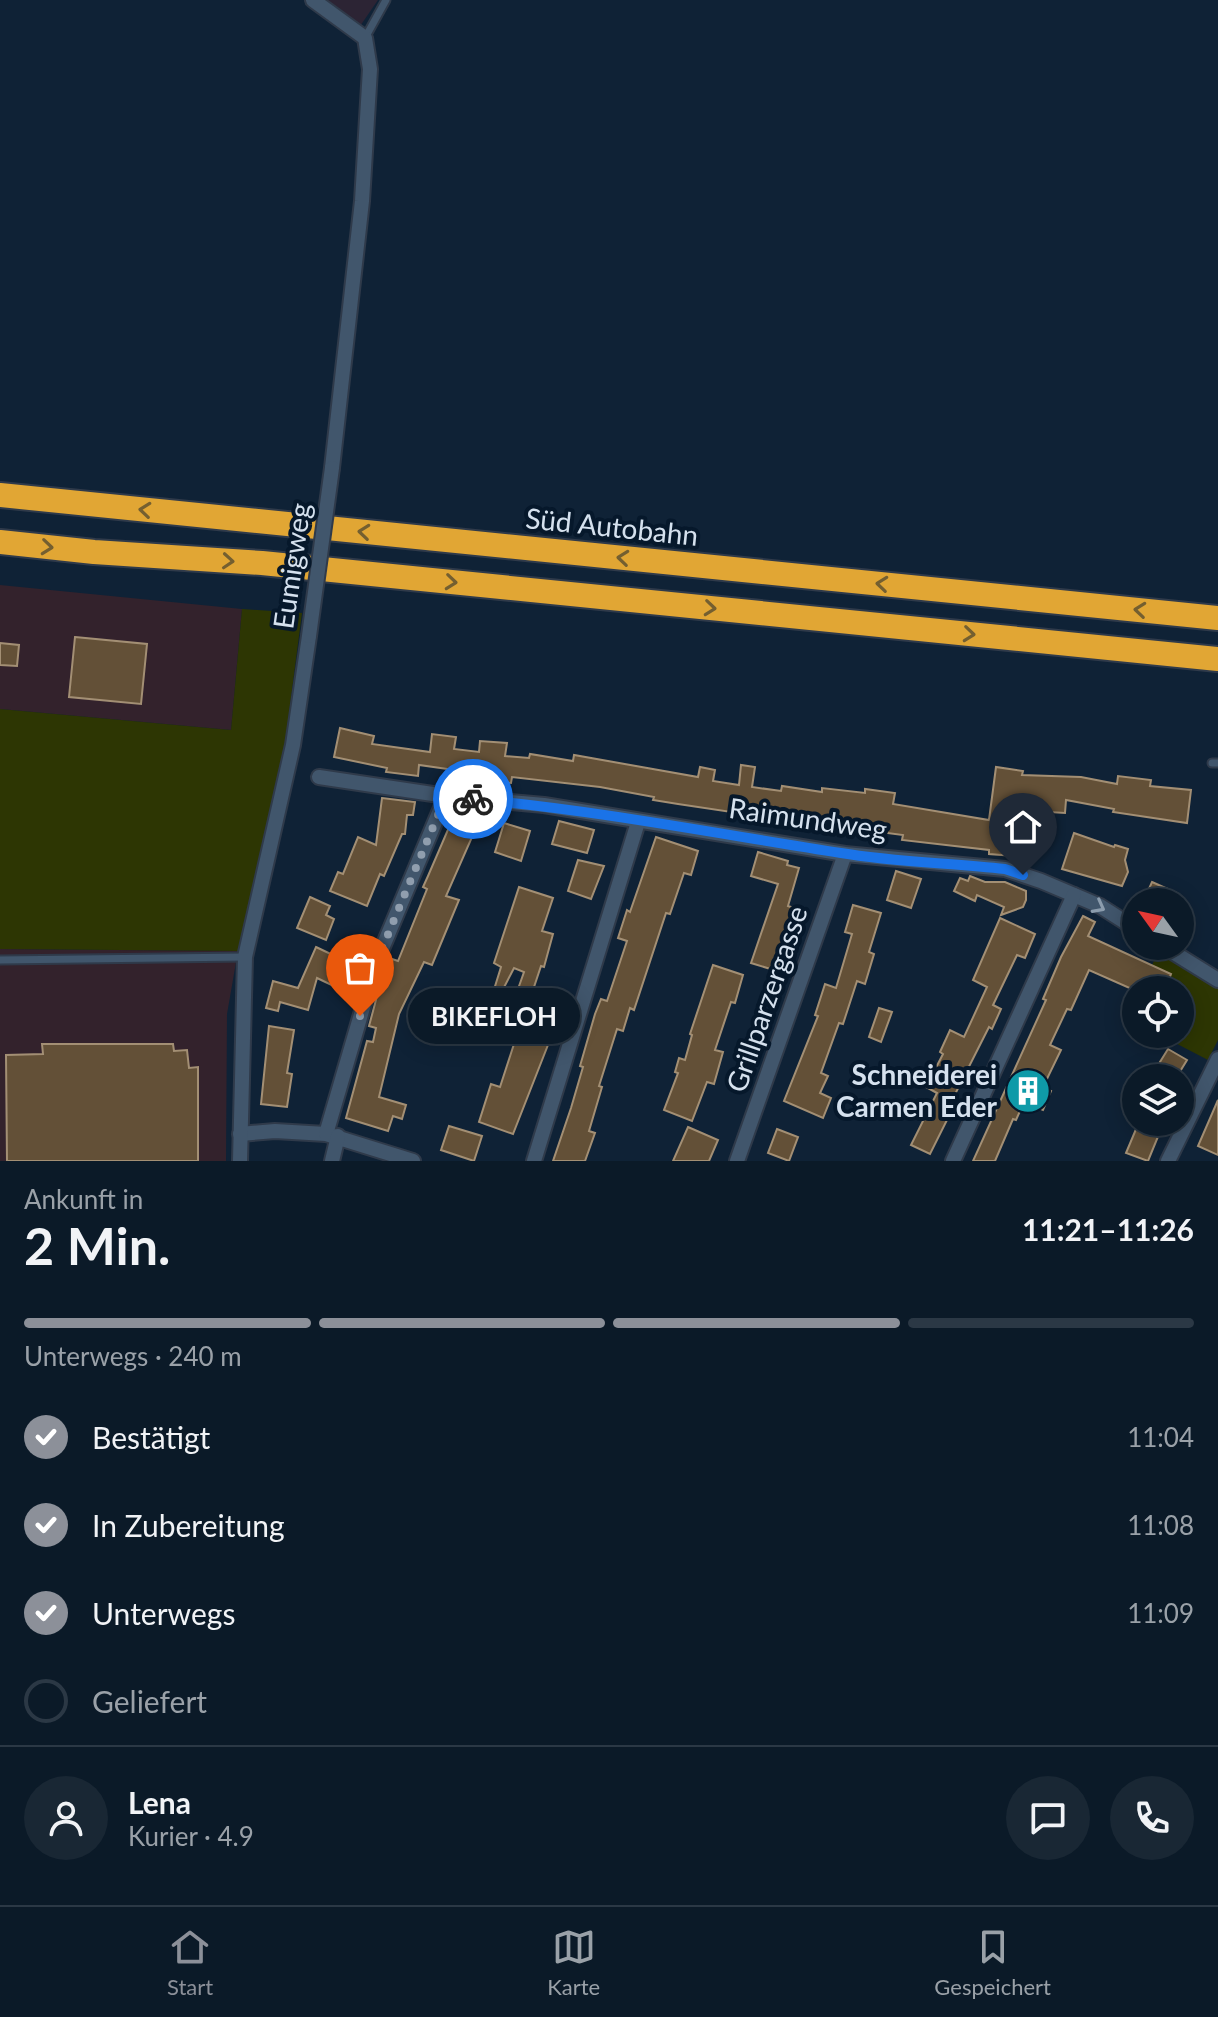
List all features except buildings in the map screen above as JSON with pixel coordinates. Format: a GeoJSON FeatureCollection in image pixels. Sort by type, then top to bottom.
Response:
{"type":"FeatureCollection","features":[{"type":"Feature","properties":{"kind":"highway","name":"Süd Autobahn"},"geometry":{"type":"LineString","coordinates":[[0,495],[1218,618]]}},
{"type":"Feature","properties":{"kind":"highway"},"geometry":{"type":"LineString","coordinates":[[0,542],[94,552],[262,563],[1218,659]]}},
{"type":"Feature","properties":{"kind":"street"},"geometry":{"type":"LineString","coordinates":[[313,0],[365,38]]}},
{"type":"Feature","properties":{"kind":"street","name":"Eumigweg"},"geometry":{"type":"LineString","coordinates":[[240,1161],[245,957],[293,745],[332,468],[362,201],[370,69],[365,38]]}},
{"type":"Feature","properties":{"kind":"street","name":"Raimundweg"},"geometry":{"type":"LineString","coordinates":[[319,777],[446,796],[544,805],[845,854],[1005,869],[1100,906],[1122,920]]}},
{"type":"Feature","properties":{"kind":"street"},"geometry":{"type":"LineString","coordinates":[[332,1161],[332,1135],[376,963],[446,796]]}},
{"type":"Feature","properties":{"kind":"street"},"geometry":{"type":"LineString","coordinates":[[534,1161],[638,822]]}},
{"type":"Feature","properties":{"kind":"street","name":"Grillparzergasse"},"geometry":{"type":"LineString","coordinates":[[737,1161],[845,854]]}},
{"type":"Feature","properties":{"kind":"street"},"geometry":{"type":"LineString","coordinates":[[953,1161],[1074,895]]}},
{"type":"Feature","properties":{"kind":"street"},"geometry":{"type":"LineString","coordinates":[[1186,960],[1218,980]]}},
{"type":"Feature","properties":{"kind":"street"},"geometry":{"type":"LineString","coordinates":[[1168,1161],[1218,1059]]}},
{"type":"Feature","properties":{"kind":"street"},"geometry":{"type":"LineString","coordinates":[[240,1134],[275,1131],[332,1135],[413,1161]]}},
{"type":"Feature","properties":{"kind":"lane"},"geometry":{"type":"LineString","coordinates":[[365,38],[386,0]]}},
{"type":"Feature","properties":{"kind":"lane"},"geometry":{"type":"LineString","coordinates":[[0,960],[245,957]]}},
{"type":"Feature","properties":{"kind":"shaded area"},"geometry":{"type":"Polygon","coordinates":[[[316,0],[378,0],[356,32],[316,0]]]}},
{"type":"Feature","properties":{"kind":"shaded area"},"geometry":{"type":"Polygon","coordinates":[[[0,585],[242,609],[231,730],[0,709],[0,585]]]}},
{"type":"Feature","properties":{"kind":"shaded area"},"geometry":{"type":"Polygon","coordinates":[[[0,949],[238,951],[227,1014],[226,1161],[0,1161],[0,949]]]}},
{"type":"Feature","properties":{"kind":"green space"},"geometry":{"type":"Polygon","coordinates":[[[242,609],[302,613],[276,813],[238,951],[0,949],[0,709],[231,730],[242,609]]]}},
{"type":"Feature","properties":{"kind":"green space"},"geometry":{"type":"Polygon","coordinates":[[[1154,960],[1173,960],[1218,988],[1218,1040],[1208,1060],[1185,1048],[1194,1048],[1194,976],[1148,976],[1154,960]]]}},
{"type":"Feature","properties":{"kind":"way so far"},"geometry":{"type":"LineString","coordinates":[[360,1016],[376,963],[446,796],[473,799]]}},
{"type":"Feature","properties":{"kind":"place","name":"BIKEFLOH"},"geometry":{"type":"Point","coordinates":[360,1016]}},
{"type":"Feature","properties":{"kind":"place","name":"Schneiderei Carmen Eder"},"geometry":{"type":"Point","coordinates":[1028,1091]}},
{"type":"Feature","properties":{"kind":"route"},"geometry":{"type":"LineString","coordinates":[[473,799],[544,805],[845,854],[1005,869],[1023,875]]}}]}
